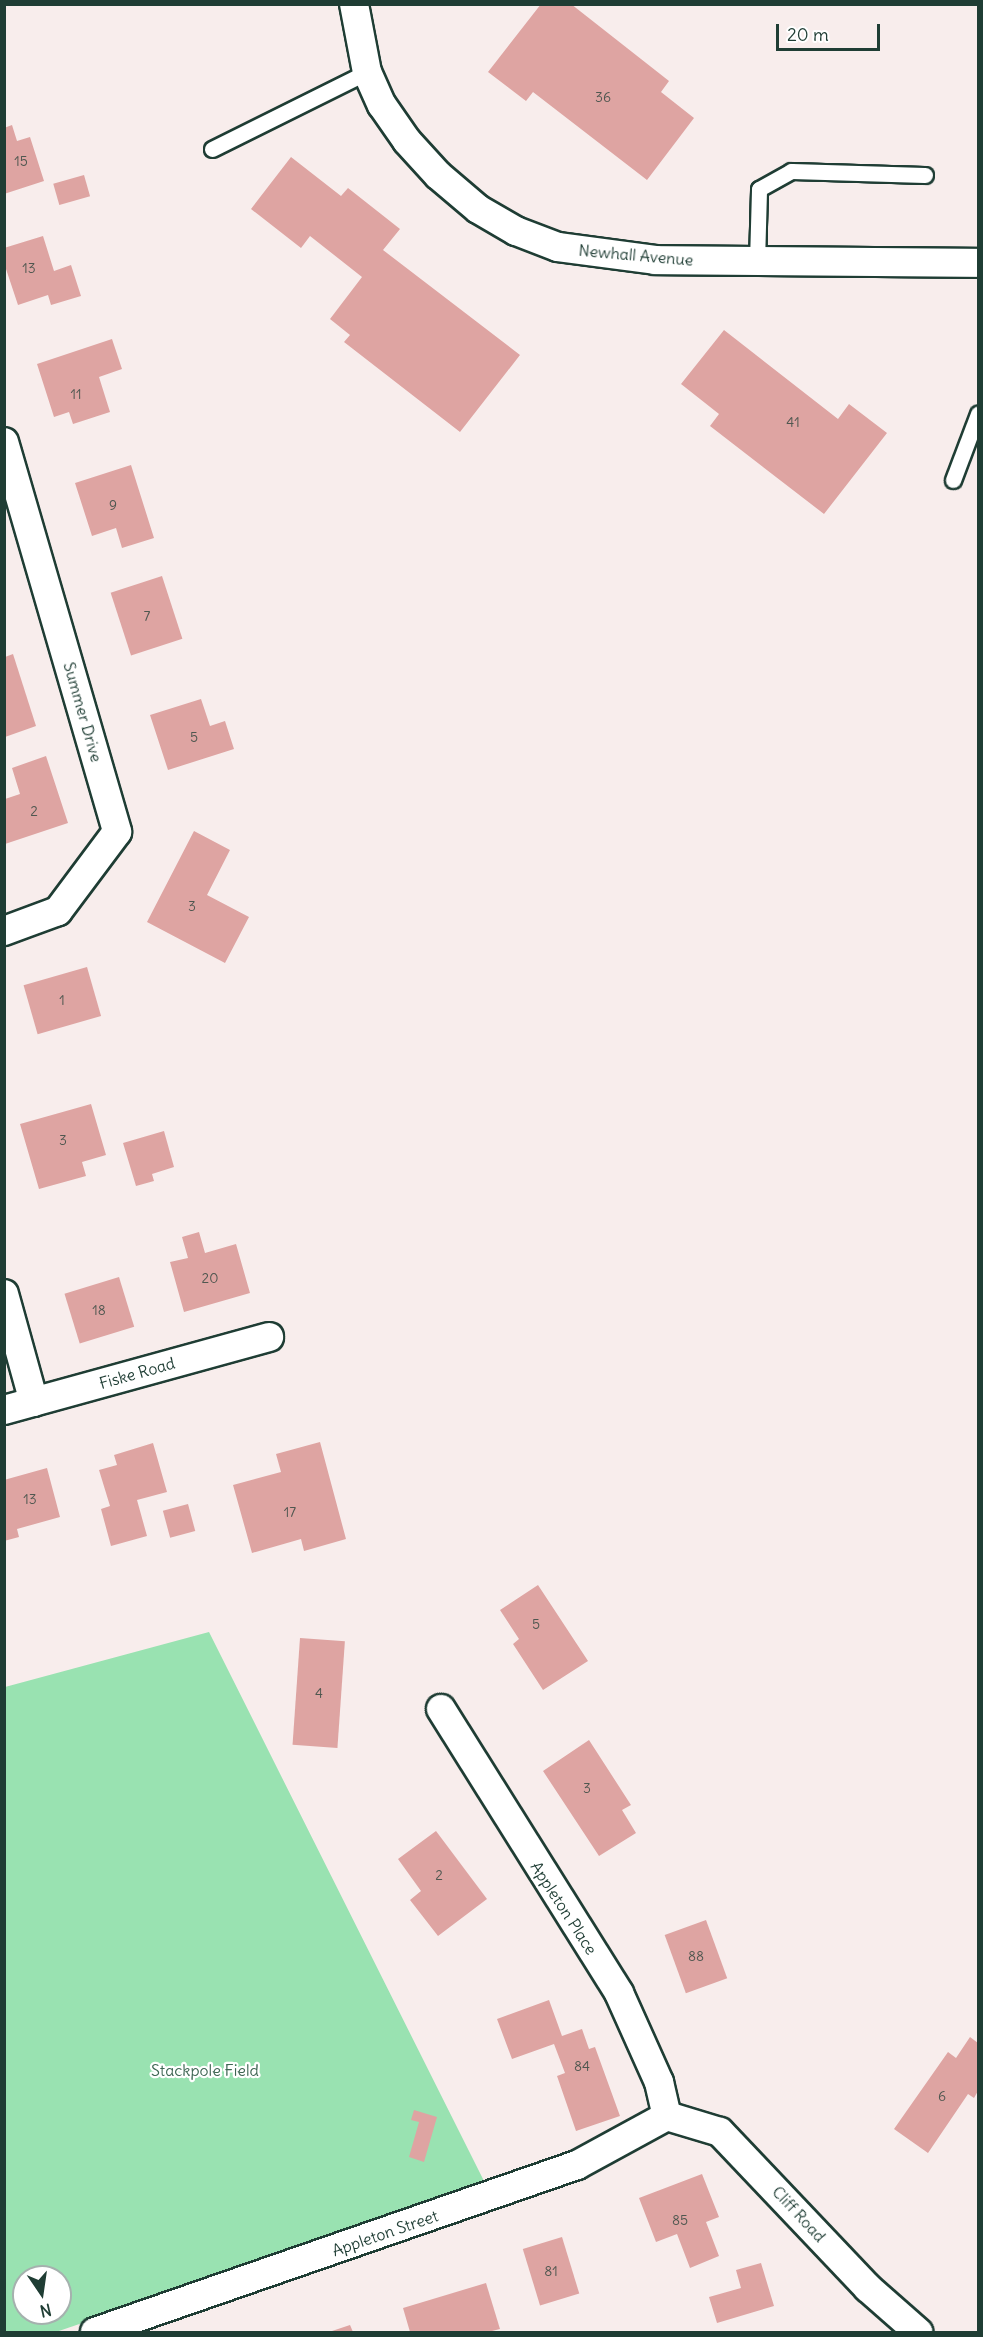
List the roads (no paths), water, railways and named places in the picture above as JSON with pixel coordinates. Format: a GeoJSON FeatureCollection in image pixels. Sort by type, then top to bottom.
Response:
{"type":"FeatureCollection","features":[{"type":"Feature","properties":{"kind":"street","name":"Newhall Avenue"},"geometry":{"type":"LineString","coordinates":[[354,4],[368,72],[382,105],[438,175],[478,209],[516,231],[558,247],[605,255],[757,262],[978,263]]}},
{"type":"Feature","properties":{"kind":"street","name":"Summer Drive"},"geometry":{"type":"LineString","coordinates":[[4,442],[117,832],[58,911],[4,931]]}},
{"type":"Feature","properties":{"kind":"street"},"geometry":{"type":"LineString","coordinates":[[4,1294],[34,1402]]}},
{"type":"Feature","properties":{"kind":"street","name":"Fiske Road"},"geometry":{"type":"LineString","coordinates":[[4,1410],[269,1337]]}},
{"type":"Feature","properties":{"kind":"street","name":"Appleton Place"},"geometry":{"type":"LineString","coordinates":[[441,1709],[619,1993],[659,2082],[667,2116]]}},
{"type":"Feature","properties":{"kind":"street","name":"Appleton Street"},"geometry":{"type":"LineString","coordinates":[[95,2332],[577,2165],[667,2116]]}},
{"type":"Feature","properties":{"kind":"street","name":"Cliff Road"},"geometry":{"type":"LineString","coordinates":[[667,2116],[720,2132],[868,2288],[918,2332]]}},
{"type":"Feature","properties":{"kind":"lane"},"geometry":{"type":"LineString","coordinates":[[212,149],[368,72]]}},
{"type":"Feature","properties":{"kind":"lane"},"geometry":{"type":"LineString","coordinates":[[757,262],[759,189],[791,171],[925,175]]}},
{"type":"Feature","properties":{"kind":"lane"},"geometry":{"type":"LineString","coordinates":[[953,480],[978,414]]}},
{"type":"Feature","properties":{"kind":"park label","name":"Stackpole Field"},"geometry":{"type":"Point","coordinates":[205,2070]}}]}
